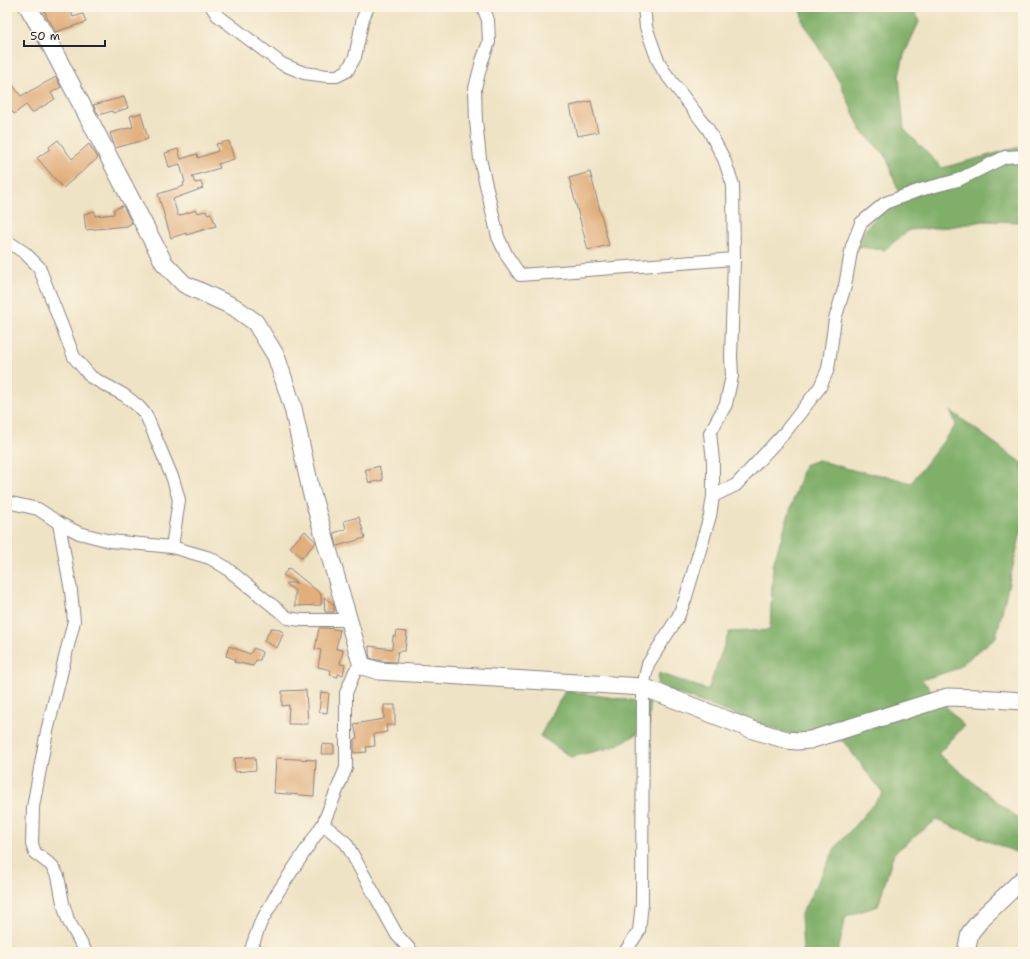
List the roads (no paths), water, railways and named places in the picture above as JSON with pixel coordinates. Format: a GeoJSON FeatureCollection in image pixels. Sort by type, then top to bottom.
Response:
{"type":"FeatureCollection","features":[{"type":"Feature","properties":{"kind":"street"},"geometry":{"type":"LineString","coordinates":[[28,7],[49,42],[164,263],[184,284],[234,307],[255,322],[276,356],[293,408],[311,491],[362,666]]}},
{"type":"Feature","properties":{"kind":"street"},"geometry":{"type":"LineString","coordinates":[[212,7],[217,15],[282,64],[304,73],[337,76],[347,71],[355,57],[363,18],[368,7]]}},
{"type":"Feature","properties":{"kind":"street"},"geometry":{"type":"LineString","coordinates":[[483,7],[488,20],[489,42],[475,88],[476,122],[480,158],[498,237],[507,256],[520,275],[734,259]]}},
{"type":"Feature","properties":{"kind":"street"},"geometry":{"type":"LineString","coordinates":[[625,952],[639,931],[642,903],[643,687],[648,664],[678,617],[685,600],[708,523],[713,496],[713,461],[710,433],[726,404],[732,376],[731,357],[734,259],[733,185],[724,159],[708,129],[663,70],[657,58],[646,27],[644,7]]}},
{"type":"Feature","properties":{"kind":"street"},"geometry":{"type":"LineString","coordinates":[[713,496],[736,485],[790,427],[820,387],[828,369],[835,320],[845,286],[852,246],[862,223],[885,202],[920,190],[958,180],[1004,157],[1023,156]]}},
{"type":"Feature","properties":{"kind":"street"},"geometry":{"type":"LineString","coordinates":[[7,241],[25,253],[39,267],[74,356],[91,377],[124,395],[138,406],[146,415],[173,479],[179,500],[172,547]]}},
{"type":"Feature","properties":{"kind":"street"},"geometry":{"type":"LineString","coordinates":[[7,502],[38,509],[59,523],[79,533],[110,541],[172,547],[210,558],[225,567],[288,618],[301,620],[349,620]]}},
{"type":"Feature","properties":{"kind":"street"},"geometry":{"type":"LineString","coordinates":[[59,523],[71,591],[74,621],[48,731],[34,807],[32,844],[35,852],[51,865],[58,876],[68,920],[86,952]]}},
{"type":"Feature","properties":{"kind":"street"},"geometry":{"type":"LineString","coordinates":[[362,666],[379,671],[643,687],[753,730],[787,740],[797,741],[818,737],[947,697],[1023,701]]}},
{"type":"Feature","properties":{"kind":"street"},"geometry":{"type":"LineString","coordinates":[[250,952],[260,924],[278,892],[323,824],[346,768],[346,692],[355,671],[362,666]]}},
{"type":"Feature","properties":{"kind":"street"},"geometry":{"type":"LineString","coordinates":[[323,824],[346,843],[397,935],[412,952]]}},
{"type":"Feature","properties":{"kind":"street"},"geometry":{"type":"LineString","coordinates":[[966,952],[970,933],[983,916],[1023,879]]}}]}
